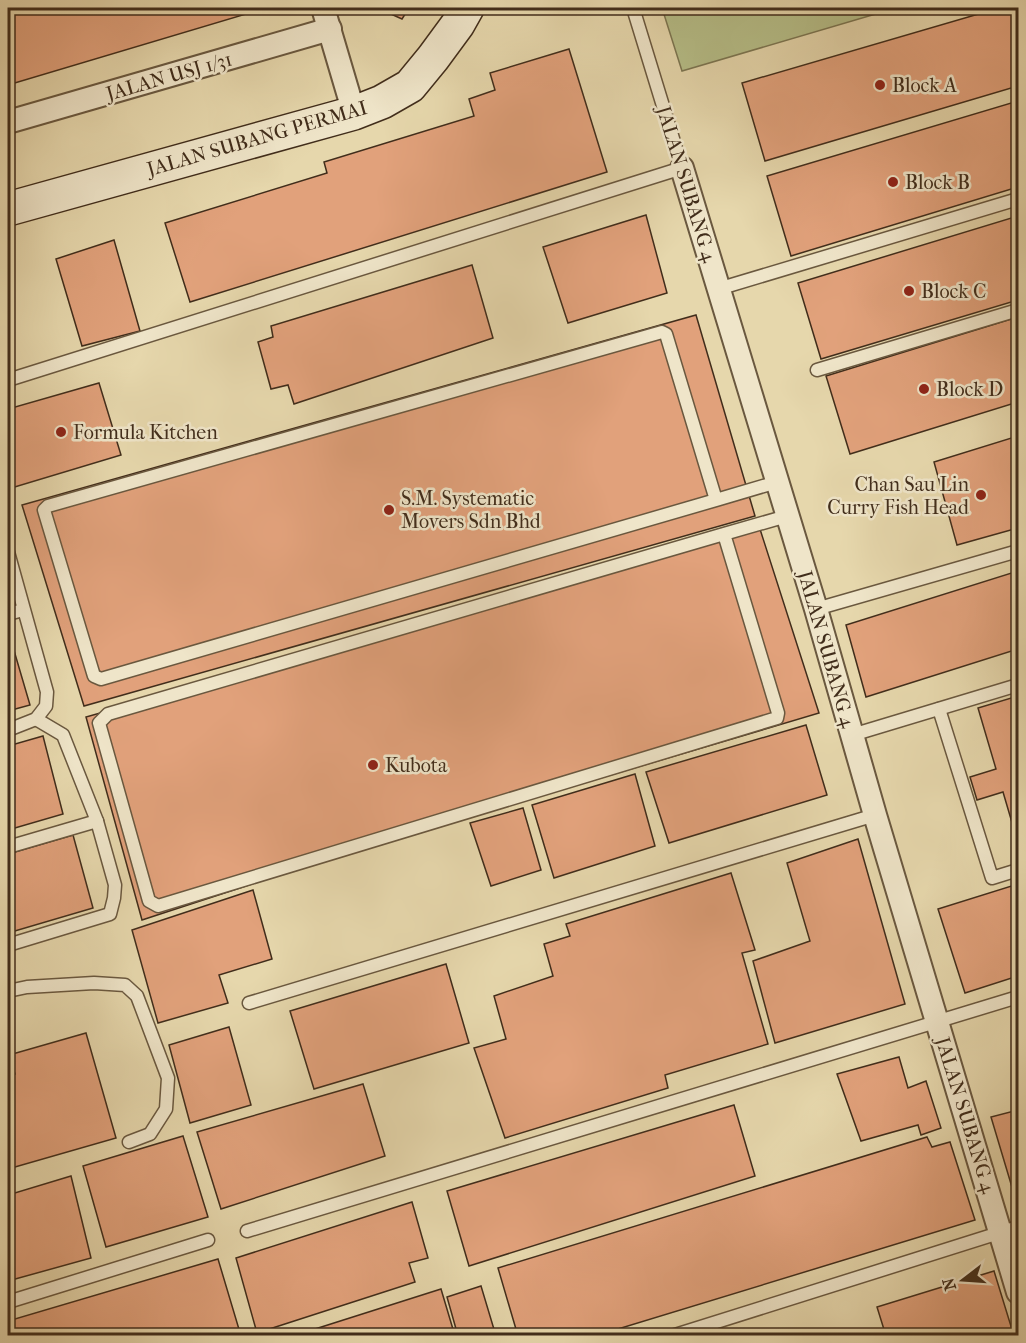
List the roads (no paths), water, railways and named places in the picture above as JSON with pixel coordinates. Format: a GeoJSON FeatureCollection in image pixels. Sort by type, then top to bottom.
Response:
{"type":"FeatureCollection","features":[{"type":"Feature","properties":{"kind":"street"},"geometry":{"type":"LineString","coordinates":[[323,8],[354,113]]}},
{"type":"Feature","properties":{"kind":"street","name":"JALAN SUBANG PERMAI"},"geometry":{"type":"LineString","coordinates":[[8,209],[354,113],[382,102],[410,86],[434,58],[467,8]]}},
{"type":"Feature","properties":{"kind":"street","name":"JALAN USJ 1/31"},"geometry":{"type":"LineString","coordinates":[[8,122],[330,29]]}},
{"type":"Feature","properties":{"kind":"street","name":"JALAN SUBANG 4"},"geometry":{"type":"LineString","coordinates":[[682,168],[816,609],[937,1020],[1010,1230],[1018,1292]]}},
{"type":"Feature","properties":{"kind":"lane","name":"JALAN SUBANG 4"},"geometry":{"type":"LineString","coordinates":[[633,8],[682,168]]}},
{"type":"Feature","properties":{"kind":"lane"},"geometry":{"type":"LineString","coordinates":[[8,380],[682,168]]}},
{"type":"Feature","properties":{"kind":"lane"},"geometry":{"type":"LineString","coordinates":[[718,289],[1018,199]]}},
{"type":"Feature","properties":{"kind":"lane"},"geometry":{"type":"LineString","coordinates":[[817,369],[1018,310]]}},
{"type":"Feature","properties":{"kind":"lane"},"geometry":{"type":"LineString","coordinates":[[716,500],[666,334],[662,332],[48,506],[44,510],[94,676],[101,679],[716,500],[777,482]]}},
{"type":"Feature","properties":{"kind":"lane"},"geometry":{"type":"LineString","coordinates":[[724,534],[778,713],[777,718],[158,906],[149,901],[99,723],[108,714],[724,534],[787,516]]}},
{"type":"Feature","properties":{"kind":"lane"},"geometry":{"type":"LineString","coordinates":[[816,609],[1018,551]]}},
{"type":"Feature","properties":{"kind":"lane"},"geometry":{"type":"LineString","coordinates":[[8,552],[47,692],[46,706],[36,719],[8,730]]}},
{"type":"Feature","properties":{"kind":"lane"},"geometry":{"type":"LineString","coordinates":[[8,614],[23,610]]}},
{"type":"Feature","properties":{"kind":"lane"},"geometry":{"type":"LineString","coordinates":[[852,735],[1018,685]]}},
{"type":"Feature","properties":{"kind":"lane"},"geometry":{"type":"LineString","coordinates":[[939,709],[992,878],[1018,870]]}},
{"type":"Feature","properties":{"kind":"lane"},"geometry":{"type":"LineString","coordinates":[[8,945],[110,914],[114,898],[115,885],[97,821],[63,735],[36,719]]}},
{"type":"Feature","properties":{"kind":"lane"},"geometry":{"type":"LineString","coordinates":[[249,1004],[875,815]]}},
{"type":"Feature","properties":{"kind":"lane"},"geometry":{"type":"LineString","coordinates":[[8,847],[97,821]]}},
{"type":"Feature","properties":{"kind":"lane"},"geometry":{"type":"LineString","coordinates":[[8,991],[27,987],[94,983],[125,985],[137,996],[168,1078],[166,1110],[150,1134],[129,1142]]}},
{"type":"Feature","properties":{"kind":"lane"},"geometry":{"type":"LineString","coordinates":[[247,1230],[1018,997]]}},
{"type":"Feature","properties":{"kind":"lane"},"geometry":{"type":"LineString","coordinates":[[672,1335],[1010,1230]]}},
{"type":"Feature","properties":{"kind":"lane"},"geometry":{"type":"LineString","coordinates":[[8,1302],[208,1240]]}},
{"type":"Feature","properties":{"kind":"place","name":"Block A"},"geometry":{"type":"Point","coordinates":[880,85]}},
{"type":"Feature","properties":{"kind":"place","name":"Block B"},"geometry":{"type":"Point","coordinates":[893,182]}},
{"type":"Feature","properties":{"kind":"place","name":"Block C"},"geometry":{"type":"Point","coordinates":[909,291]}},
{"type":"Feature","properties":{"kind":"place","name":"Block D"},"geometry":{"type":"Point","coordinates":[924,389]}},
{"type":"Feature","properties":{"kind":"place","name":"Formula Kitchen"},"geometry":{"type":"Point","coordinates":[61,432]}},
{"type":"Feature","properties":{"kind":"place","name":"Chan Sau Lin Curry Fish Head"},"geometry":{"type":"Point","coordinates":[981,495]}},
{"type":"Feature","properties":{"kind":"place","name":"S.M. Systematic Movers Sdn Bhd"},"geometry":{"type":"Point","coordinates":[389,510]}},
{"type":"Feature","properties":{"kind":"place","name":"Kubota"},"geometry":{"type":"Point","coordinates":[373,765]}}]}
